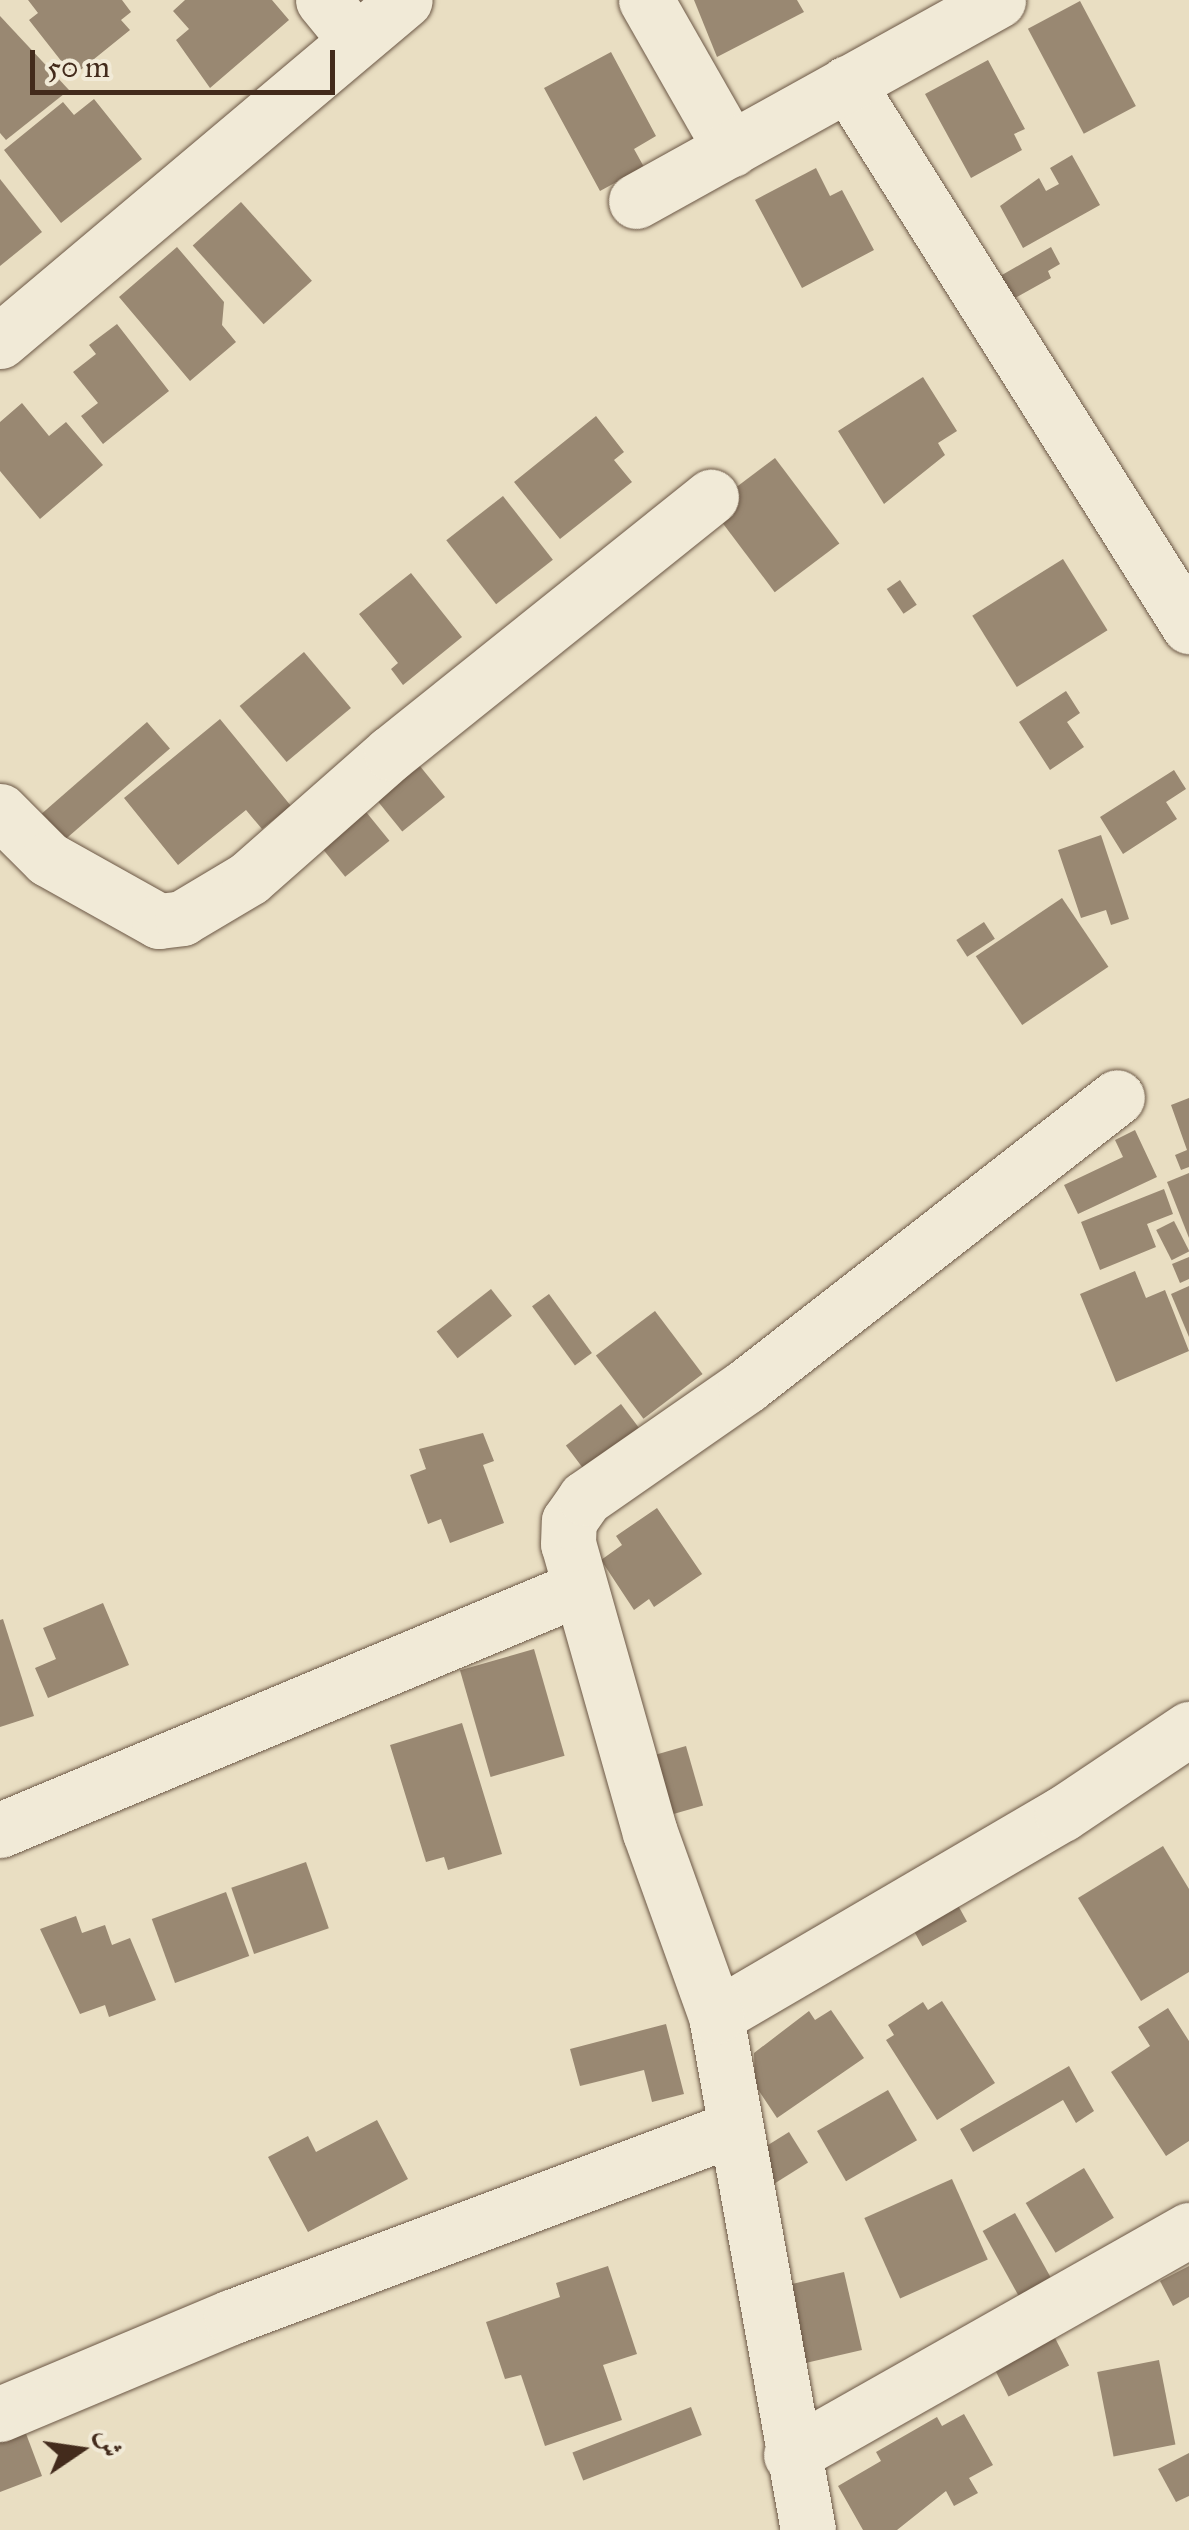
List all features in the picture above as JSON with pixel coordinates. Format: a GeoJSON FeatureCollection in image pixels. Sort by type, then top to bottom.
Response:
{"type":"FeatureCollection","features":[{"type":"Feature","properties":{"kind":"street"},"geometry":{"type":"LineString","coordinates":[[0,341],[339,19],[404,0]]}},
{"type":"Feature","properties":{"kind":"street"},"geometry":{"type":"LineString","coordinates":[[646,0],[731,149]]}},
{"type":"Feature","properties":{"kind":"street"},"geometry":{"type":"LineString","coordinates":[[636,202],[998,0]]}},
{"type":"Feature","properties":{"kind":"street"},"geometry":{"type":"LineString","coordinates":[[847,83],[1189,626]]}},
{"type":"Feature","properties":{"kind":"street"},"geometry":{"type":"LineString","coordinates":[[0,811],[48,859],[103,883],[159,921],[182,918],[249,878],[391,753],[712,498]]}},
{"type":"Feature","properties":{"kind":"street"},"geometry":{"type":"LineString","coordinates":[[808,2530],[791,2455],[716,2016],[650,1833],[579,1588],[568,1521],[585,1498],[746,1386],[1116,1097]]}},
{"type":"Feature","properties":{"kind":"street"},"geometry":{"type":"LineString","coordinates":[[0,1830],[579,1588]]}},
{"type":"Feature","properties":{"kind":"street"},"geometry":{"type":"LineString","coordinates":[[716,2016],[1062,1814],[1189,1729]]}},
{"type":"Feature","properties":{"kind":"street"},"geometry":{"type":"LineString","coordinates":[[0,2414],[231,2317],[735,2128]]}},
{"type":"Feature","properties":{"kind":"street"},"geometry":{"type":"LineString","coordinates":[[791,2455],[1189,2230]]}},
{"type":"Feature","properties":{"kind":"building"},"geometry":{"type":"Polygon","coordinates":[[[28,0],[122,0],[131,12],[121,20],[130,30],[73,76],[29,20],[38,13],[28,0]]]}},
{"type":"Feature","properties":{"kind":"building"},"geometry":{"type":"Polygon","coordinates":[[[185,0],[272,0],[289,20],[210,88],[176,40],[189,29],[173,11],[185,0]]]}},
{"type":"Feature","properties":{"kind":"building"},"geometry":{"type":"Polygon","coordinates":[[[694,0],[797,0],[804,12],[717,57],[694,0]]]}},
{"type":"Feature","properties":{"kind":"building"},"geometry":{"type":"Polygon","coordinates":[[[1080,1],[1136,106],[1084,134],[1028,29],[1080,1]]]}},
{"type":"Feature","properties":{"kind":"building"},"geometry":{"type":"Polygon","coordinates":[[[0,16],[69,90],[6,140],[0,133],[0,16]]]}},
{"type":"Feature","properties":{"kind":"building"},"geometry":{"type":"Polygon","coordinates":[[[611,52],[656,136],[634,149],[644,167],[600,191],[544,88],[611,52]]]}},
{"type":"Feature","properties":{"kind":"building"},"geometry":{"type":"Polygon","coordinates":[[[988,60],[1025,129],[1014,134],[1022,150],[971,178],[925,94],[988,60]]]}},
{"type":"Feature","properties":{"kind":"building"},"geometry":{"type":"Polygon","coordinates":[[[94,99],[142,159],[61,223],[4,150],[63,102],[74,115],[94,99]]]}},
{"type":"Feature","properties":{"kind":"building"},"geometry":{"type":"Polygon","coordinates":[[[1072,155],[1100,205],[1023,248],[1000,206],[1039,178],[1046,191],[1059,184],[1050,168],[1072,155]]]}},
{"type":"Feature","properties":{"kind":"building"},"geometry":{"type":"Polygon","coordinates":[[[816,168],[830,196],[842,190],[874,250],[802,288],[755,200],[816,168]]]}},
{"type":"Feature","properties":{"kind":"building"},"geometry":{"type":"Polygon","coordinates":[[[0,179],[42,232],[0,266],[0,179]]]}},
{"type":"Feature","properties":{"kind":"building"},"geometry":{"type":"Polygon","coordinates":[[[241,202],[312,281],[264,324],[193,245],[241,202]]]}},
{"type":"Feature","properties":{"kind":"building"},"geometry":{"type":"Polygon","coordinates":[[[177,247],[224,302],[222,325],[236,342],[190,381],[119,297],[177,247]]]}},
{"type":"Feature","properties":{"kind":"building"},"geometry":{"type":"Polygon","coordinates":[[[1051,247],[1060,264],[1048,271],[1051,278],[1008,302],[995,279],[1051,247]]]}},
{"type":"Feature","properties":{"kind":"building"},"geometry":{"type":"Polygon","coordinates":[[[117,324],[169,391],[103,444],[81,416],[98,403],[73,372],[96,354],[89,345],[117,324]]]}},
{"type":"Feature","properties":{"kind":"building"},"geometry":{"type":"Polygon","coordinates":[[[923,377],[957,431],[938,443],[945,455],[884,504],[838,431],[923,377]]]}},
{"type":"Feature","properties":{"kind":"building"},"geometry":{"type":"Polygon","coordinates":[[[22,403],[49,436],[66,422],[103,465],[40,519],[0,471],[0,422],[22,403]]]}},
{"type":"Feature","properties":{"kind":"building"},"geometry":{"type":"Polygon","coordinates":[[[596,416],[624,452],[614,460],[632,482],[560,539],[514,482],[596,416]]]}},
{"type":"Feature","properties":{"kind":"building"},"geometry":{"type":"Polygon","coordinates":[[[775,458],[839,543],[775,592],[710,507],[775,458]]]}},
{"type":"Feature","properties":{"kind":"building"},"geometry":{"type":"Polygon","coordinates":[[[503,496],[553,560],[496,604],[446,540],[503,496]]]}},
{"type":"Feature","properties":{"kind":"building"},"geometry":{"type":"Polygon","coordinates":[[[1063,559],[1108,630],[1017,687],[972,616],[1063,559]]]}},
{"type":"Feature","properties":{"kind":"building"},"geometry":{"type":"Polygon","coordinates":[[[411,573],[462,637],[403,685],[391,669],[398,663],[359,614],[411,573]]]}},
{"type":"Feature","properties":{"kind":"building"},"geometry":{"type":"Polygon","coordinates":[[[900,580],[917,605],[904,614],[887,589],[900,580]]]}},
{"type":"Feature","properties":{"kind":"building"},"geometry":{"type":"Polygon","coordinates":[[[304,652],[351,708],[287,762],[240,706],[304,652]]]}},
{"type":"Feature","properties":{"kind":"building"},"geometry":{"type":"Polygon","coordinates":[[[1066,691],[1080,713],[1067,722],[1084,747],[1050,770],[1019,722],[1066,691]]]}},
{"type":"Feature","properties":{"kind":"building"},"geometry":{"type":"Polygon","coordinates":[[[220,719],[291,806],[262,829],[246,810],[178,865],[124,798],[220,719]]]}},
{"type":"Feature","properties":{"kind":"building"},"geometry":{"type":"Polygon","coordinates":[[[147,722],[170,748],[61,844],[38,817],[147,722]]]}},
{"type":"Feature","properties":{"kind":"building"},"geometry":{"type":"Polygon","coordinates":[[[411,755],[445,797],[402,832],[368,790],[411,755]]]}},
{"type":"Feature","properties":{"kind":"building"},"geometry":{"type":"Polygon","coordinates":[[[1174,770],[1186,789],[1166,802],[1177,819],[1123,854],[1100,817],[1174,770]]]}},
{"type":"Feature","properties":{"kind":"building"},"geometry":{"type":"Polygon","coordinates":[[[358,802],[389,841],[345,877],[314,838],[358,802]]]}},
{"type":"Feature","properties":{"kind":"building"},"geometry":{"type":"Polygon","coordinates":[[[1101,835],[1129,919],[1111,925],[1106,910],[1081,918],[1058,850],[1101,835]]]}},
{"type":"Feature","properties":{"kind":"building"},"geometry":{"type":"Polygon","coordinates":[[[1062,898],[1108,967],[1022,1025],[976,956],[1062,898]]]}},
{"type":"Feature","properties":{"kind":"building"},"geometry":{"type":"Polygon","coordinates":[[[984,922],[995,939],[967,957],[956,940],[984,922]]]}},
{"type":"Feature","properties":{"kind":"building"},"geometry":{"type":"Polygon","coordinates":[[[1189,1098],[1189,1167],[1181,1170],[1175,1155],[1187,1150],[1171,1105],[1189,1098]]]}},
{"type":"Feature","properties":{"kind":"building"},"geometry":{"type":"Polygon","coordinates":[[[1135,1130],[1157,1177],[1078,1214],[1064,1185],[1123,1157],[1115,1140],[1135,1130]]]}},
{"type":"Feature","properties":{"kind":"building"},"geometry":{"type":"Polygon","coordinates":[[[1189,1173],[1189,1238],[1167,1182],[1189,1173]]]}},
{"type":"Feature","properties":{"kind":"building"},"geometry":{"type":"Polygon","coordinates":[[[1164,1189],[1173,1214],[1147,1224],[1156,1247],[1100,1270],[1081,1222],[1164,1189]]]}},
{"type":"Feature","properties":{"kind":"building"},"geometry":{"type":"Polygon","coordinates":[[[1174,1221],[1189,1252],[1172,1260],[1156,1230],[1174,1221]]]}},
{"type":"Feature","properties":{"kind":"building"},"geometry":{"type":"Polygon","coordinates":[[[1189,1257],[1189,1279],[1180,1283],[1172,1264],[1189,1257]]]}},
{"type":"Feature","properties":{"kind":"building"},"geometry":{"type":"Polygon","coordinates":[[[1135,1271],[1146,1298],[1165,1290],[1189,1351],[1116,1382],[1080,1294],[1135,1271]]]}},
{"type":"Feature","properties":{"kind":"building"},"geometry":{"type":"Polygon","coordinates":[[[1189,1286],[1189,1337],[1171,1294],[1189,1286]]]}},
{"type":"Feature","properties":{"kind":"building"},"geometry":{"type":"Polygon","coordinates":[[[491,1289],[512,1316],[458,1358],[437,1331],[491,1289]]]}},
{"type":"Feature","properties":{"kind":"building"},"geometry":{"type":"Polygon","coordinates":[[[549,1294],[592,1353],[575,1365],[532,1306],[549,1294]]]}},
{"type":"Feature","properties":{"kind":"building"},"geometry":{"type":"Polygon","coordinates":[[[655,1311],[703,1374],[643,1419],[596,1356],[655,1311]]]}},
{"type":"Feature","properties":{"kind":"building"},"geometry":{"type":"Polygon","coordinates":[[[621,1404],[642,1432],[587,1473],[566,1446],[621,1404]]]}},
{"type":"Feature","properties":{"kind":"building"},"geometry":{"type":"Polygon","coordinates":[[[483,1433],[494,1461],[483,1465],[504,1523],[450,1543],[441,1519],[428,1524],[410,1475],[426,1469],[419,1449],[483,1433]]]}},
{"type":"Feature","properties":{"kind":"building"},"geometry":{"type":"Polygon","coordinates":[[[657,1508],[702,1574],[654,1607],[649,1599],[634,1610],[601,1560],[622,1545],[616,1536],[657,1508]]]}},
{"type":"Feature","properties":{"kind":"building"},"geometry":{"type":"Polygon","coordinates":[[[103,1603],[129,1665],[48,1698],[35,1668],[56,1659],[43,1628],[103,1603]]]}},
{"type":"Feature","properties":{"kind":"building"},"geometry":{"type":"Polygon","coordinates":[[[3,1619],[34,1716],[0,1727],[0,1620],[3,1619]]]}},
{"type":"Feature","properties":{"kind":"building"},"geometry":{"type":"Polygon","coordinates":[[[534,1649],[565,1756],[491,1777],[460,1670],[534,1649]]]}},
{"type":"Feature","properties":{"kind":"building"},"geometry":{"type":"Polygon","coordinates":[[[462,1723],[502,1854],[448,1870],[444,1857],[426,1862],[390,1745],[462,1723]]]}},
{"type":"Feature","properties":{"kind":"building"},"geometry":{"type":"Polygon","coordinates":[[[686,1746],[703,1806],[657,1819],[640,1759],[686,1746]]]}},
{"type":"Feature","properties":{"kind":"building"},"geometry":{"type":"Polygon","coordinates":[[[1163,1846],[1189,1889],[1189,1972],[1141,2001],[1078,1898],[1163,1846]]]}},
{"type":"Feature","properties":{"kind":"building"},"geometry":{"type":"Polygon","coordinates":[[[306,1862],[329,1928],[254,1954],[231,1888],[306,1862]]]}},
{"type":"Feature","properties":{"kind":"building"},"geometry":{"type":"Polygon","coordinates":[[[950,1891],[967,1922],[922,1946],[905,1916],[950,1891]]]}},
{"type":"Feature","properties":{"kind":"building"},"geometry":{"type":"Polygon","coordinates":[[[226,1892],[249,1956],[175,1983],[152,1919],[226,1892]]]}},
{"type":"Feature","properties":{"kind":"building"},"geometry":{"type":"Polygon","coordinates":[[[76,1916],[82,1933],[105,1925],[112,1945],[130,1938],[156,2000],[109,2017],[105,2005],[80,2014],[40,1929],[76,1916]]]}},
{"type":"Feature","properties":{"kind":"building"},"geometry":{"type":"Polygon","coordinates":[[[942,2001],[995,2083],[937,2120],[886,2040],[894,2035],[888,2025],[923,2002],[928,2010],[942,2001]]]}},
{"type":"Feature","properties":{"kind":"building"},"geometry":{"type":"Polygon","coordinates":[[[1168,2008],[1189,2041],[1189,2141],[1166,2156],[1111,2072],[1150,2046],[1138,2027],[1168,2008]]]}},
{"type":"Feature","properties":{"kind":"building"},"geometry":{"type":"Polygon","coordinates":[[[831,2010],[864,2058],[777,2118],[755,2085],[754,2053],[809,2011],[815,2020],[831,2010]]]}},
{"type":"Feature","properties":{"kind":"building"},"geometry":{"type":"Polygon","coordinates":[[[666,2024],[684,2094],[652,2102],[644,2070],[580,2086],[570,2049],[666,2024]]]}},
{"type":"Feature","properties":{"kind":"building"},"geometry":{"type":"Polygon","coordinates":[[[1069,2066],[1094,2111],[1076,2123],[1063,2100],[973,2152],[960,2129],[1069,2066]]]}},
{"type":"Feature","properties":{"kind":"building"},"geometry":{"type":"Polygon","coordinates":[[[888,2090],[917,2140],[846,2181],[817,2131],[888,2090]]]}},
{"type":"Feature","properties":{"kind":"building"},"geometry":{"type":"Polygon","coordinates":[[[377,2120],[408,2179],[308,2232],[268,2157],[308,2136],[316,2152],[377,2120]]]}},
{"type":"Feature","properties":{"kind":"building"},"geometry":{"type":"Polygon","coordinates":[[[789,2132],[808,2163],[768,2187],[749,2157],[789,2132]]]}},
{"type":"Feature","properties":{"kind":"building"},"geometry":{"type":"Polygon","coordinates":[[[1084,2168],[1114,2218],[1056,2253],[1026,2203],[1084,2168]]]}},
{"type":"Feature","properties":{"kind":"building"},"geometry":{"type":"Polygon","coordinates":[[[952,2179],[988,2259],[900,2298],[864,2218],[952,2179]]]}},
{"type":"Feature","properties":{"kind":"building"},"geometry":{"type":"Polygon","coordinates":[[[1015,2213],[1055,2285],[1022,2303],[983,2231],[1015,2213]]]}},
{"type":"Feature","properties":{"kind":"building"},"geometry":{"type":"Polygon","coordinates":[[[608,2266],[637,2354],[603,2365],[622,2420],[545,2446],[521,2375],[505,2379],[486,2322],[560,2297],[556,2283],[608,2266]]]}},
{"type":"Feature","properties":{"kind":"building"},"geometry":{"type":"Polygon","coordinates":[[[1189,2266],[1189,2297],[1173,2306],[1160,2281],[1189,2266]]]}},
{"type":"Feature","properties":{"kind":"building"},"geometry":{"type":"Polygon","coordinates":[[[844,2272],[862,2350],[805,2363],[787,2285],[844,2272]]]}},
{"type":"Feature","properties":{"kind":"building"},"geometry":{"type":"Polygon","coordinates":[[[1055,2338],[1069,2366],[1008,2396],[994,2369],[1055,2338]]]}},
{"type":"Feature","properties":{"kind":"building"},"geometry":{"type":"Polygon","coordinates":[[[1159,2360],[1175,2444],[1114,2456],[1097,2372],[1159,2360]]]}},
{"type":"Feature","properties":{"kind":"building"},"geometry":{"type":"Polygon","coordinates":[[[691,2407],[702,2435],[583,2481],[572,2453],[691,2407]]]}},
{"type":"Feature","properties":{"kind":"building"},"geometry":{"type":"Polygon","coordinates":[[[964,2414],[993,2465],[969,2478],[978,2493],[954,2506],[946,2491],[897,2530],[863,2530],[838,2486],[881,2461],[876,2452],[937,2417],[942,2426],[964,2414]]]}},
{"type":"Feature","properties":{"kind":"building"},"geometry":{"type":"Polygon","coordinates":[[[25,2431],[42,2476],[0,2492],[0,2441],[25,2431]]]}},
{"type":"Feature","properties":{"kind":"building"},"geometry":{"type":"Polygon","coordinates":[[[1189,2453],[1189,2496],[1176,2502],[1158,2469],[1189,2453]]]}}]}
